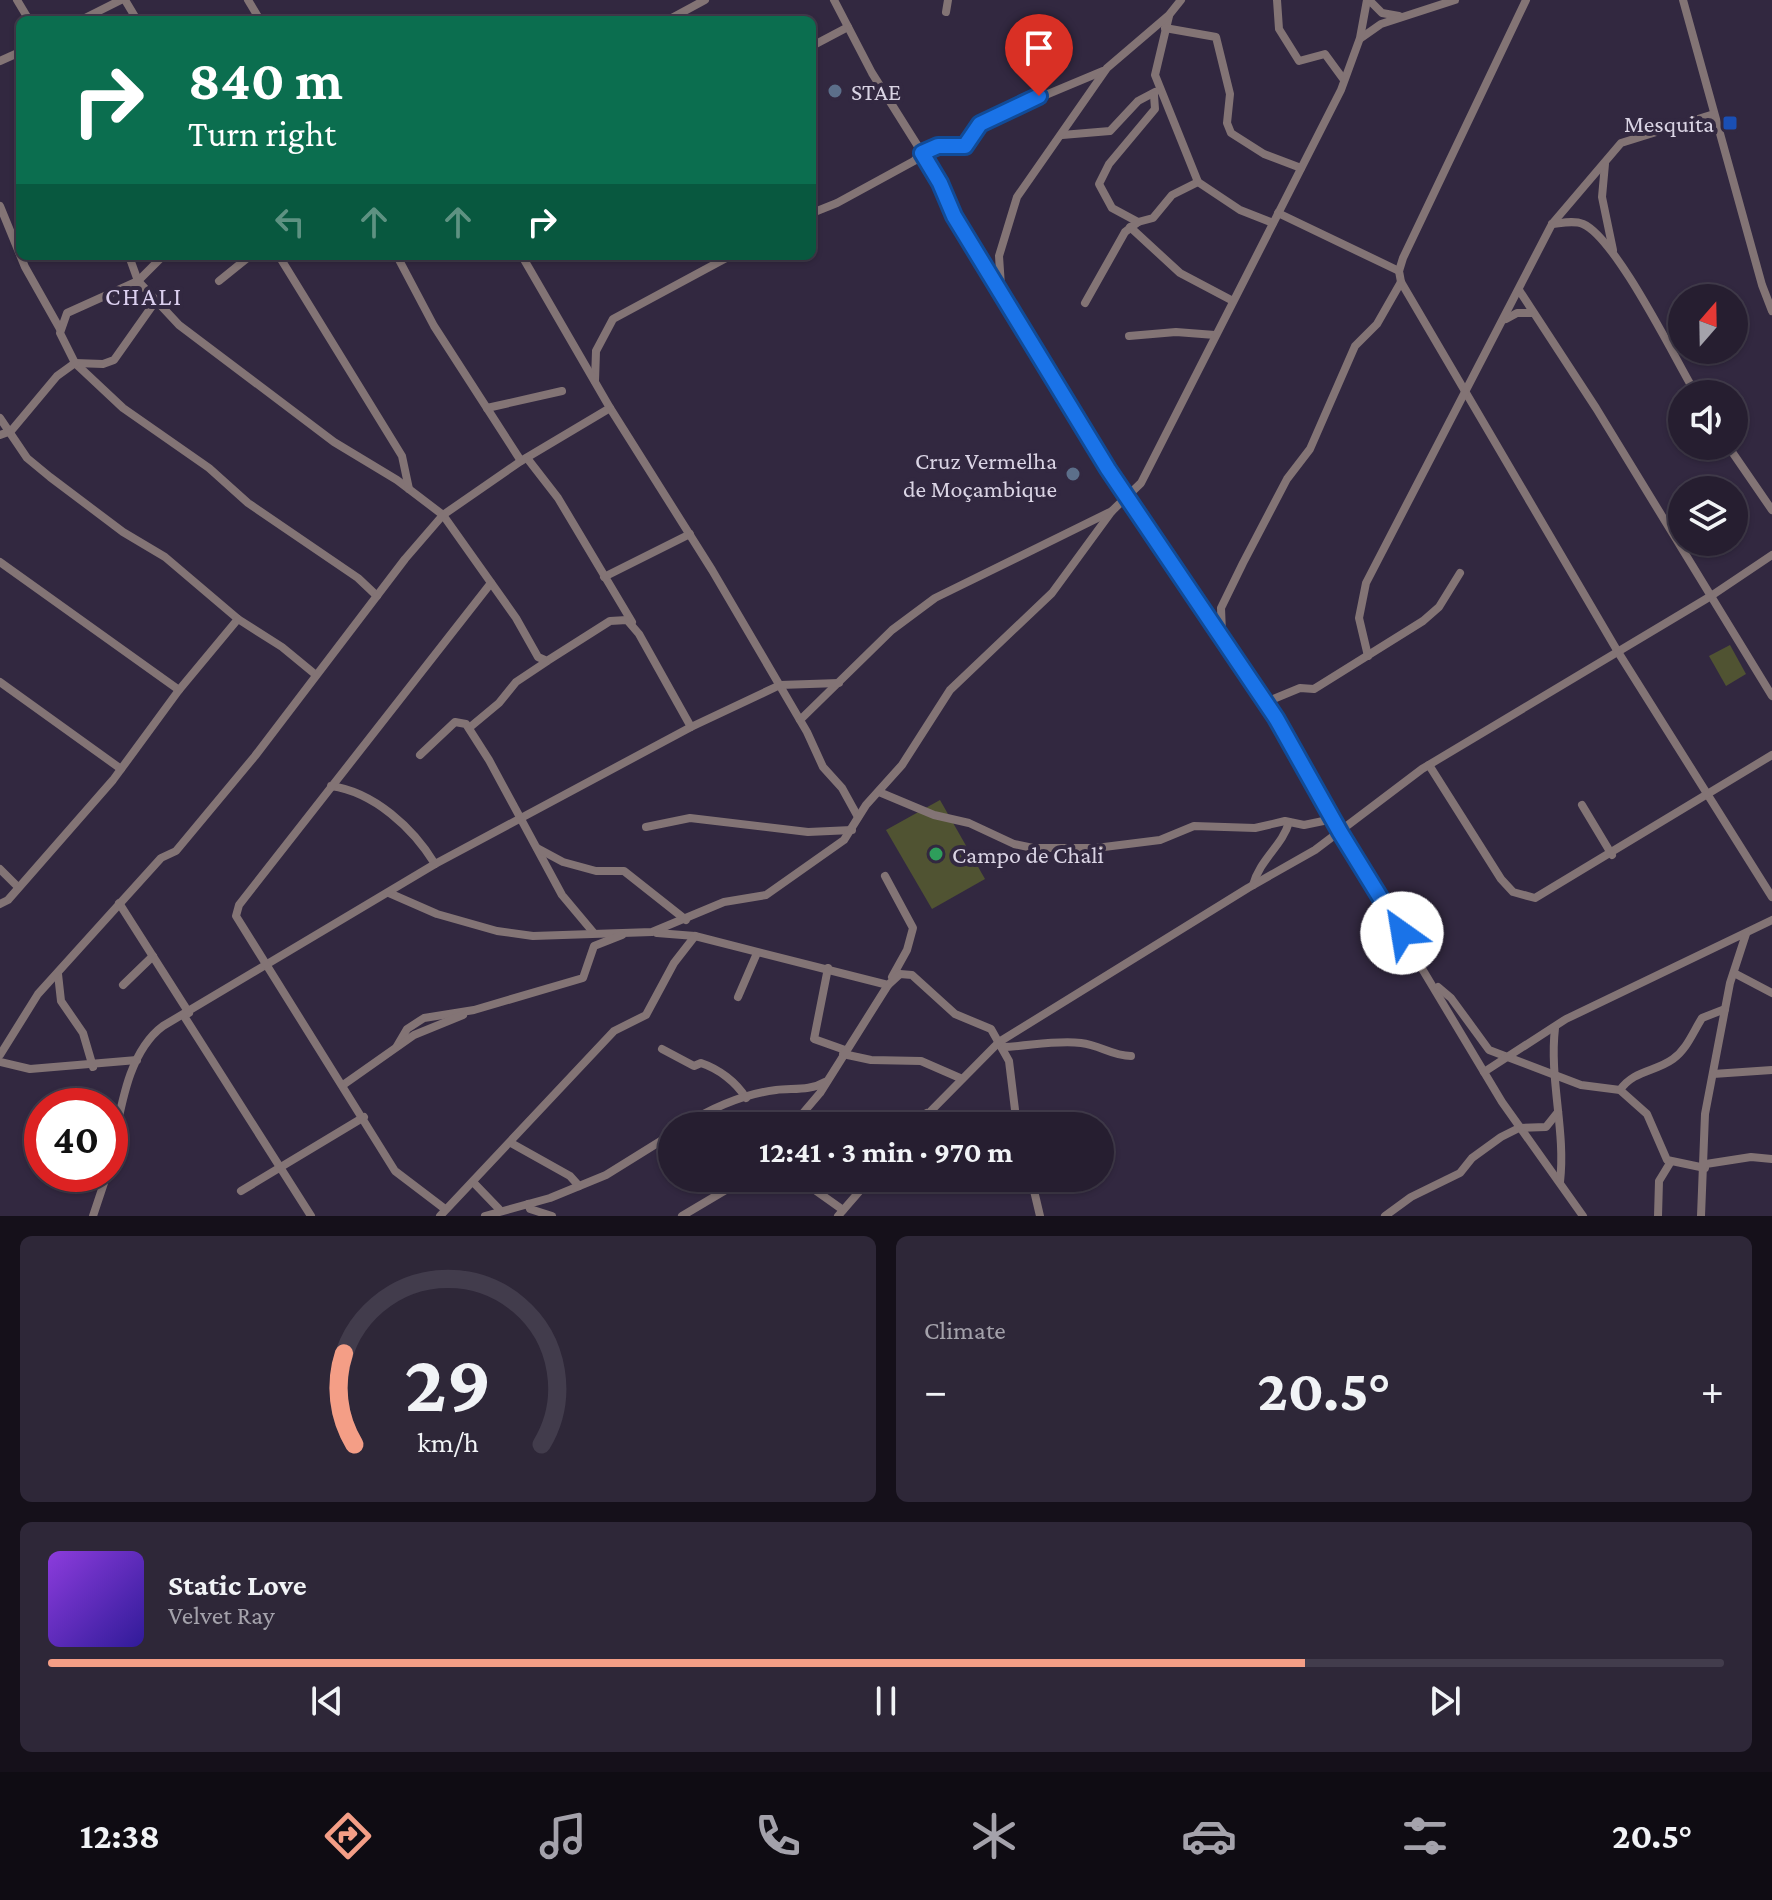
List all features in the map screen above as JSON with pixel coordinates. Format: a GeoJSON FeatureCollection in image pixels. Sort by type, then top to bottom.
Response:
{"type":"FeatureCollection","features":[{"type":"Feature","properties":{"kind":"street"},"geometry":{"type":"LineString","coordinates":[[89,16],[123,0]]}},
{"type":"Feature","properties":{"kind":"street"},"geometry":{"type":"LineString","coordinates":[[675,16],[705,0]]}},
{"type":"Feature","properties":{"kind":"street"},"geometry":{"type":"LineString","coordinates":[[834,0],[940,183],[954,216],[1126,497],[1266,702],[1484,1072],[1519,1128],[1583,1216]]}},
{"type":"Feature","properties":{"kind":"street"},"geometry":{"type":"LineString","coordinates":[[946,12],[948,0]]}},
{"type":"Feature","properties":{"kind":"street"},"geometry":{"type":"LineString","coordinates":[[1004,296],[999,256],[1013,206],[1033,172],[1118,55],[1169,15],[1181,0]]}},
{"type":"Feature","properties":{"kind":"street"},"geometry":{"type":"LineString","coordinates":[[1277,0],[1279,29],[1298,59],[1301,61],[1325,54],[1344,80]]}},
{"type":"Feature","properties":{"kind":"street"},"geometry":{"type":"LineString","coordinates":[[1368,0],[1382,13],[1403,16]]}},
{"type":"Feature","properties":{"kind":"street"},"geometry":{"type":"LineString","coordinates":[[652,932],[724,902],[766,895],[813,864],[852,830],[858,817],[902,765],[950,690],[1067,577],[1112,511],[1142,481],[1344,80],[1360,38],[1368,0]]}},
{"type":"Feature","properties":{"kind":"street"},"geometry":{"type":"LineString","coordinates":[[1360,38],[1381,24],[1455,0]]}},
{"type":"Feature","properties":{"kind":"street"},"geometry":{"type":"LineString","coordinates":[[1526,0],[1454,146],[1399,271],[1401,282],[1618,652],[1772,897]]}},
{"type":"Feature","properties":{"kind":"street"},"geometry":{"type":"LineString","coordinates":[[1683,0],[1772,311]]}},
{"type":"Feature","properties":{"kind":"street"},"geometry":{"type":"LineString","coordinates":[[1169,15],[1154,95],[1155,109],[1109,164],[1099,184],[1112,208],[1134,224],[1180,273],[1233,301]]}},
{"type":"Feature","properties":{"kind":"street"},"geometry":{"type":"LineString","coordinates":[[816,44],[848,27]]}},
{"type":"Feature","properties":{"kind":"street"},"geometry":{"type":"LineString","coordinates":[[1165,28],[1216,37],[1230,94],[1227,123],[1231,133],[1264,154],[1301,168]]}},
{"type":"Feature","properties":{"kind":"street"},"geometry":{"type":"LineString","coordinates":[[816,211],[850,197],[914,161],[922,153],[938,146],[965,146],[977,127],[988,119],[1107,68]]}},
{"type":"Feature","properties":{"kind":"street"},"geometry":{"type":"LineString","coordinates":[[1157,81],[1198,182],[1240,210],[1273,223]]}},
{"type":"Feature","properties":{"kind":"street"},"geometry":{"type":"LineString","coordinates":[[1061,136],[1110,131],[1138,101],[1154,95]]}},
{"type":"Feature","properties":{"kind":"street"},"geometry":{"type":"LineString","coordinates":[[1368,656],[1359,618],[1366,583],[1552,224],[1621,143],[1714,114]]}},
{"type":"Feature","properties":{"kind":"street"},"geometry":{"type":"LineString","coordinates":[[1605,162],[1602,197],[1614,254]]}},
{"type":"Feature","properties":{"kind":"street"},"geometry":{"type":"LineString","coordinates":[[1085,303],[1115,247],[1134,224],[1153,218],[1172,195],[1198,182]]}},
{"type":"Feature","properties":{"kind":"street"},"geometry":{"type":"LineString","coordinates":[[0,206],[16,245]]}},
{"type":"Feature","properties":{"kind":"street"},"geometry":{"type":"LineString","coordinates":[[1278,213],[1399,271]]}},
{"type":"Feature","properties":{"kind":"street"},"geometry":{"type":"LineString","coordinates":[[1552,224],[1584,225],[1597,233],[1614,254],[1688,380]]}},
{"type":"Feature","properties":{"kind":"street"},"geometry":{"type":"LineString","coordinates":[[22,260],[75,363],[123,408],[209,468],[248,503],[358,578],[377,596]]}},
{"type":"Feature","properties":{"kind":"street"},"geometry":{"type":"LineString","coordinates":[[130,260],[138,281],[179,325],[334,442],[409,489],[443,515],[538,657],[547,661]]}},
{"type":"Feature","properties":{"kind":"street"},"geometry":{"type":"LineString","coordinates":[[52,315],[67,313],[138,281],[159,260]]}},
{"type":"Feature","properties":{"kind":"street"},"geometry":{"type":"LineString","coordinates":[[219,281],[245,260]]}},
{"type":"Feature","properties":{"kind":"street"},"geometry":{"type":"LineString","coordinates":[[281,260],[402,456],[409,489]]}},
{"type":"Feature","properties":{"kind":"street"},"geometry":{"type":"LineString","coordinates":[[399,260],[434,326],[487,408],[524,460],[558,498],[691,727]]}},
{"type":"Feature","properties":{"kind":"street"},"geometry":{"type":"LineString","coordinates":[[524,260],[610,408],[780,685],[823,767],[842,788],[858,817]]}},
{"type":"Feature","properties":{"kind":"street"},"geometry":{"type":"LineString","coordinates":[[595,381],[596,351],[613,319],[723,260]]}},
{"type":"Feature","properties":{"kind":"street"},"geometry":{"type":"LineString","coordinates":[[1222,636],[1221,608],[1243,563],[1287,479],[1310,449],[1355,346],[1377,324],[1401,282]]}},
{"type":"Feature","properties":{"kind":"street"},"geometry":{"type":"LineString","coordinates":[[1519,290],[1596,408],[1772,696]]}},
{"type":"Feature","properties":{"kind":"street"},"geometry":{"type":"LineString","coordinates":[[0,435],[11,431],[57,376],[75,363],[103,364],[114,360],[155,302]]}},
{"type":"Feature","properties":{"kind":"street"},"geometry":{"type":"LineString","coordinates":[[60,329],[67,313]]}},
{"type":"Feature","properties":{"kind":"street"},"geometry":{"type":"LineString","coordinates":[[1504,320],[1517,313],[1532,313]]}},
{"type":"Feature","properties":{"kind":"street"},"geometry":{"type":"LineString","coordinates":[[1129,336],[1176,332],[1215,335]]}},
{"type":"Feature","properties":{"kind":"street"},"geometry":{"type":"LineString","coordinates":[[487,408],[562,391]]}},
{"type":"Feature","properties":{"kind":"street"},"geometry":{"type":"LineString","coordinates":[[0,1055],[28,1007],[161,858],[176,851],[443,515],[524,460],[610,408]]}},
{"type":"Feature","properties":{"kind":"street"},"geometry":{"type":"LineString","coordinates":[[0,418],[27,458],[50,477],[123,532],[165,557],[238,619],[282,647],[316,675]]}},
{"type":"Feature","properties":{"kind":"street"},"geometry":{"type":"LineString","coordinates":[[1738,460],[1772,510]]}},
{"type":"Feature","properties":{"kind":"street"},"geometry":{"type":"LineString","coordinates":[[430,507],[433,527]]}},
{"type":"Feature","properties":{"kind":"street"},"geometry":{"type":"LineString","coordinates":[[800,720],[892,630],[935,598],[1112,511]]}},
{"type":"Feature","properties":{"kind":"street"},"geometry":{"type":"LineString","coordinates":[[604,577],[690,534]]}},
{"type":"Feature","properties":{"kind":"street"},"geometry":{"type":"LineString","coordinates":[[928,1112],[960,1078],[1001,1044],[1253,885],[1288,867],[1429,765],[1711,596],[1769,557],[1772,547]]}},
{"type":"Feature","properties":{"kind":"street"},"geometry":{"type":"LineString","coordinates":[[0,562],[179,690]]}},
{"type":"Feature","properties":{"kind":"street"},"geometry":{"type":"LineString","coordinates":[[1266,702],[1300,688],[1314,689],[1433,615],[1460,573]]}},
{"type":"Feature","properties":{"kind":"street"},"geometry":{"type":"LineString","coordinates":[[491,583],[236,912],[395,1171],[443,1212],[614,1031],[646,1015],[674,963],[695,936]]}},
{"type":"Feature","properties":{"kind":"street"},"geometry":{"type":"LineString","coordinates":[[469,728],[499,703],[516,682],[547,661],[610,621],[621,618],[632,623]]}},
{"type":"Feature","properties":{"kind":"street"},"geometry":{"type":"LineString","coordinates":[[0,904],[121,769],[179,690],[238,619]]}},
{"type":"Feature","properties":{"kind":"street"},"geometry":{"type":"LineString","coordinates":[[0,682],[121,769]]}},
{"type":"Feature","properties":{"kind":"street"},"geometry":{"type":"LineString","coordinates":[[128,1093],[137,1060],[153,1034],[435,864],[691,727],[780,685],[839,683]]}},
{"type":"Feature","properties":{"kind":"street"},"geometry":{"type":"LineString","coordinates":[[420,755],[455,722],[460,720],[469,728],[562,895],[593,932]]}},
{"type":"Feature","properties":{"kind":"street"},"geometry":{"type":"LineString","coordinates":[[1429,765],[1485,856],[1513,892],[1535,898],[1612,855],[1772,755]]}},
{"type":"Feature","properties":{"kind":"street"},"geometry":{"type":"LineString","coordinates":[[340,775],[346,788]]}},
{"type":"Feature","properties":{"kind":"street"},"geometry":{"type":"LineString","coordinates":[[331,786],[367,796],[417,838],[435,864]]}},
{"type":"Feature","properties":{"kind":"street"},"geometry":{"type":"LineString","coordinates":[[879,792],[934,815],[969,823],[1014,844],[1033,848],[1096,848],[1160,840],[1194,826],[1255,828],[1289,822],[1304,825],[1333,819]]}},
{"type":"Feature","properties":{"kind":"street"},"geometry":{"type":"LineString","coordinates":[[1582,805],[1612,855]]}},
{"type":"Feature","properties":{"kind":"street"},"geometry":{"type":"LineString","coordinates":[[646,827],[690,818],[808,832],[852,830]]}},
{"type":"Feature","properties":{"kind":"street"},"geometry":{"type":"LineString","coordinates":[[1253,885],[1261,864],[1281,839],[1289,822]]}},
{"type":"Feature","properties":{"kind":"street"},"geometry":{"type":"LineString","coordinates":[[537,848],[563,862],[596,871],[628,873],[686,920]]}},
{"type":"Feature","properties":{"kind":"street"},"geometry":{"type":"LineString","coordinates":[[0,869],[18,887]]}},
{"type":"Feature","properties":{"kind":"street"},"geometry":{"type":"LineString","coordinates":[[803,1112],[826,1082],[907,950],[913,928],[885,876]]}},
{"type":"Feature","properties":{"kind":"street"},"geometry":{"type":"LineString","coordinates":[[389,893],[437,914],[497,931],[533,936],[593,932],[695,936],[757,953],[890,981],[905,972],[955,1014],[991,1029],[1001,1044],[1014,1079],[1016,1112]]}},
{"type":"Feature","properties":{"kind":"street"},"geometry":{"type":"LineString","coordinates":[[119,903],[311,1216]]}},
{"type":"Feature","properties":{"kind":"street"},"geometry":{"type":"LineString","coordinates":[[1484,1072],[1566,1019],[1772,920]]}},
{"type":"Feature","properties":{"kind":"street"},"geometry":{"type":"LineString","coordinates":[[343,1085],[414,1035],[474,1010],[583,978],[594,946],[626,933]]}},
{"type":"Feature","properties":{"kind":"street"},"geometry":{"type":"LineString","coordinates":[[1701,1216],[1706,1166],[1705,1114],[1725,1009],[1746,934]]}},
{"type":"Feature","properties":{"kind":"street"},"geometry":{"type":"LineString","coordinates":[[738,997],[757,953]]}},
{"type":"Feature","properties":{"kind":"street"},"geometry":{"type":"LineString","coordinates":[[123,985],[153,956]]}},
{"type":"Feature","properties":{"kind":"street"},"geometry":{"type":"LineString","coordinates":[[828,968],[814,1039],[871,1060],[921,1061],[960,1078]]}},
{"type":"Feature","properties":{"kind":"street"},"geometry":{"type":"LineString","coordinates":[[1734,973],[1772,993]]}},
{"type":"Feature","properties":{"kind":"street"},"geometry":{"type":"LineString","coordinates":[[58,974],[61,1001],[83,1033],[93,1067]]}},
{"type":"Feature","properties":{"kind":"street"},"geometry":{"type":"LineString","coordinates":[[1434,984],[1451,998],[1479,1042],[1489,1050],[1554,1077],[1581,1085],[1620,1090],[1647,1114],[1670,1163]]}},
{"type":"Feature","properties":{"kind":"street"},"geometry":{"type":"LineString","coordinates":[[1620,1090],[1628,1077],[1672,1060],[1685,1048],[1702,1018],[1725,1009]]}},
{"type":"Feature","properties":{"kind":"street"},"geometry":{"type":"LineString","coordinates":[[1555,1028],[1554,1077],[1563,1161],[1560,1182]]}},
{"type":"Feature","properties":{"kind":"street"},"geometry":{"type":"LineString","coordinates":[[1001,1044],[1082,1043],[1116,1056],[1131,1056]]}},
{"type":"Feature","properties":{"kind":"street"},"geometry":{"type":"LineString","coordinates":[[662,1049],[694,1066],[701,1063],[710,1066],[737,1085],[746,1098]]}},
{"type":"Feature","properties":{"kind":"street"},"geometry":{"type":"LineString","coordinates":[[0,1062],[30,1069],[93,1067],[137,1060]]}},
{"type":"Feature","properties":{"kind":"street"},"geometry":{"type":"LineString","coordinates":[[1713,1074],[1772,1070]]}},
{"type":"Feature","properties":{"kind":"street"},"geometry":{"type":"LineString","coordinates":[[708,1112],[776,1090],[812,1088],[826,1082]]}},
{"type":"Feature","properties":{"kind":"street"},"geometry":{"type":"LineString","coordinates":[[1385,1216],[1411,1197],[1460,1173],[1482,1150],[1519,1128],[1546,1127],[1558,1112]]}},
{"type":"Feature","properties":{"kind":"street"},"geometry":{"type":"LineString","coordinates":[[241,1191],[364,1117]]}},
{"type":"Feature","properties":{"kind":"street"},"geometry":{"type":"LineString","coordinates":[[511,1143],[570,1176],[579,1186]]}},
{"type":"Feature","properties":{"kind":"street"},"geometry":{"type":"LineString","coordinates":[[485,1216],[499,1209],[528,1206],[579,1186],[632,1162],[658,1144]]}},
{"type":"Feature","properties":{"kind":"street"},"geometry":{"type":"LineString","coordinates":[[1670,1163],[1706,1166],[1751,1157],[1772,1159]]}},
{"type":"Feature","properties":{"kind":"street"},"geometry":{"type":"LineString","coordinates":[[1658,1216],[1659,1181],[1670,1163]]}},
{"type":"Feature","properties":{"kind":"street"},"geometry":{"type":"LineString","coordinates":[[473,1182],[499,1209]]}},
{"type":"Feature","properties":{"kind":"street"},"geometry":{"type":"LineString","coordinates":[[93,1216],[101,1192]]}},
{"type":"Feature","properties":{"kind":"street"},"geometry":{"type":"LineString","coordinates":[[682,1216],[722,1192]]}},
{"type":"Feature","properties":{"kind":"street"},"geometry":{"type":"LineString","coordinates":[[815,1192],[841,1214],[859,1192]]}},
{"type":"Feature","properties":{"kind":"street"},"geometry":{"type":"LineString","coordinates":[[1034,1192],[1040,1216]]}},
{"type":"Feature","properties":{"kind":"street"},"geometry":{"type":"LineString","coordinates":[[521,1216],[528,1206]]}},
{"type":"Feature","properties":{"kind":"street"},"geometry":{"type":"LineString","coordinates":[[528,1206],[552,1216]]}},
{"type":"Feature","properties":{"kind":"green space"},"geometry":{"type":"Polygon","coordinates":[[[1730,645],[1746,674],[1726,686],[1709,656],[1730,645]]]}},
{"type":"Feature","properties":{"kind":"green space","name":"Campo de Chali"},"geometry":{"type":"Polygon","coordinates":[[[940,800],[985,879],[932,909],[886,830],[940,800]]]}},
{"type":"Feature","properties":{"kind":"place","name":"STAE"},"geometry":{"type":"Point","coordinates":[835,91]}},
{"type":"Feature","properties":{"kind":"place","name":"Mesquita"},"geometry":{"type":"Point","coordinates":[1730,123]}},
{"type":"Feature","properties":{"kind":"place","name":"Cruz Vermelha de Moçambique"},"geometry":{"type":"Point","coordinates":[1073,474]}},
{"type":"Feature","properties":{"kind":"place","name":"Campo de Chali"},"geometry":{"type":"Point","coordinates":[936,854]}},
{"type":"Feature","properties":{"kind":"district","name":"CHALI"},"geometry":{"type":"Point","coordinates":[144,296]}},
{"type":"Feature","properties":{"kind":"route"},"geometry":{"type":"LineString","coordinates":[[1039,96],[980,124],[965,146],[938,146],[922,153],[940,183],[954,216],[1108,469],[1276,718],[1340,832],[1402,933]]}}]}
